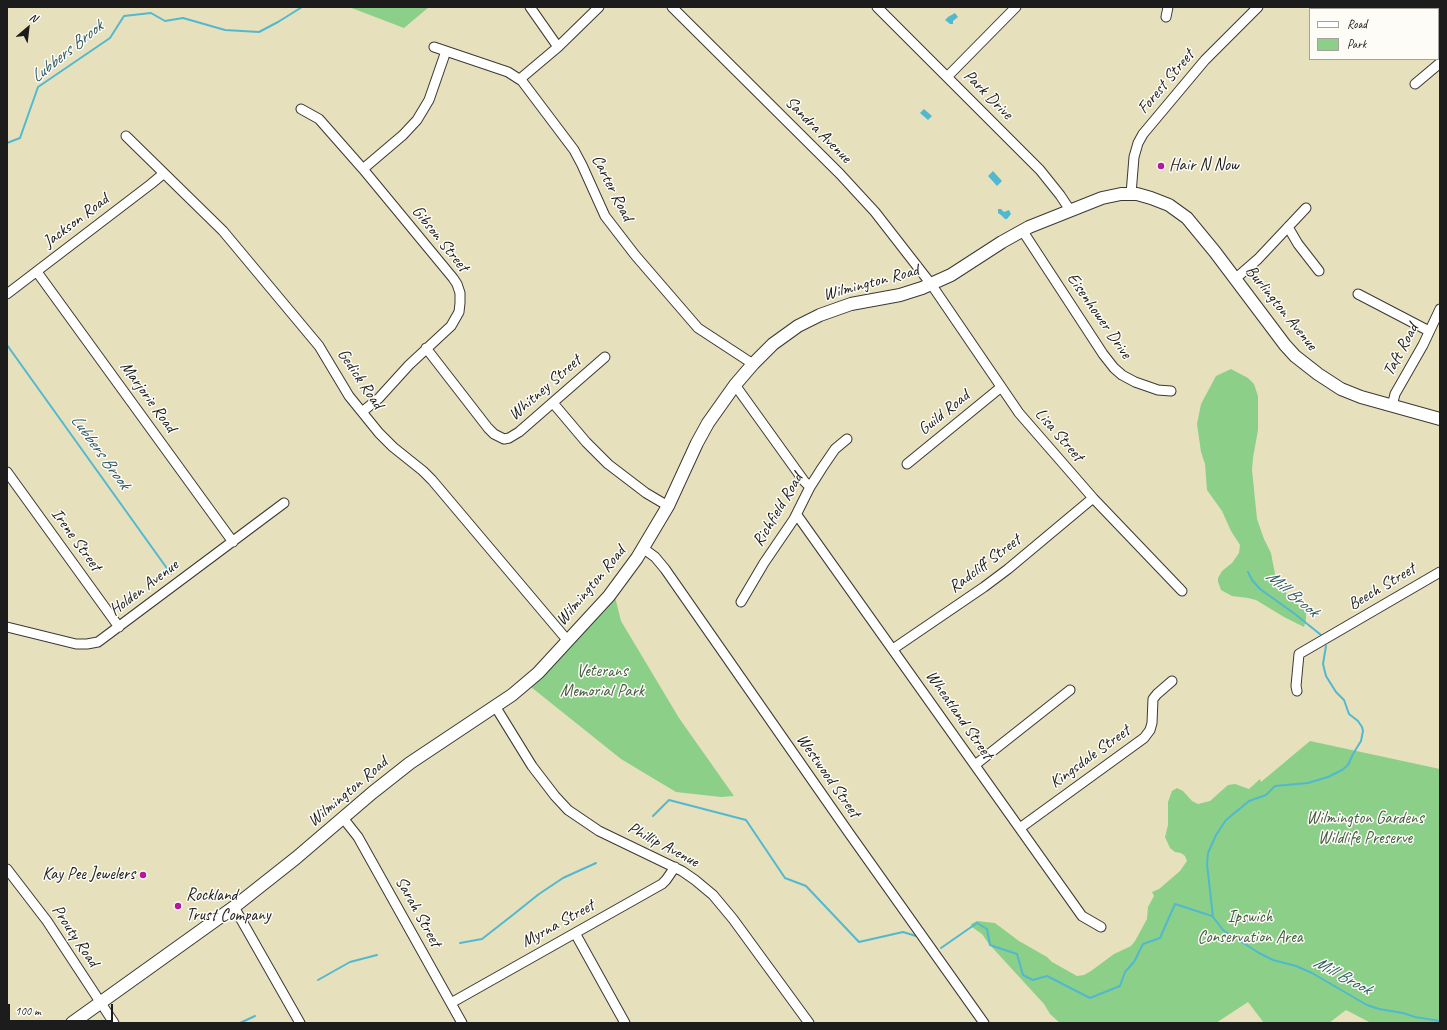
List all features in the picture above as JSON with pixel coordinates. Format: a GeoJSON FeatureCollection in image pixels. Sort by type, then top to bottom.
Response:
{"type":"FeatureCollection","features":[{"type":"Feature","properties":{"kind":"main road","name":"Wilmington Road"},"geometry":{"type":"LineString","coordinates":[[72,1023],[234,907],[302,853],[410,763],[495,706],[531,679],[568,641],[615,588],[644,549],[668,506],[702,434],[713,415],[735,385],[753,364],[781,338],[802,324],[820,315],[851,304],[907,294],[931,284],[951,274],[1022,230],[1070,210],[1116,194]]}},
{"type":"Feature","properties":{"kind":"main road","name":"Burlington Avenue"},"geometry":{"type":"LineString","coordinates":[[1116,194],[1131,194],[1159,200],[1183,214],[1196,228],[1236,279],[1278,336],[1305,365],[1341,389],[1364,398],[1440,419]]}},
{"type":"Feature","properties":{"kind":"street"},"geometry":{"type":"LineString","coordinates":[[530,7],[558,47]]}},
{"type":"Feature","properties":{"kind":"street"},"geometry":{"type":"LineString","coordinates":[[520,79],[558,47],[599,7]]}},
{"type":"Feature","properties":{"kind":"street","name":"Sandra Avenue"},"geometry":{"type":"LineString","coordinates":[[672,7],[858,193],[887,226],[931,284]]}},
{"type":"Feature","properties":{"kind":"street","name":"Park Drive"},"geometry":{"type":"LineString","coordinates":[[877,7],[1040,170],[1070,210]]}},
{"type":"Feature","properties":{"kind":"street"},"geometry":{"type":"LineString","coordinates":[[947,77],[1016,7]]}},
{"type":"Feature","properties":{"kind":"street"},"geometry":{"type":"LineString","coordinates":[[1166,17],[1168,7]]}},
{"type":"Feature","properties":{"kind":"street","name":"Forest Street"},"geometry":{"type":"LineString","coordinates":[[1131,194],[1134,160],[1142,136],[1205,60],[1258,7]]}},
{"type":"Feature","properties":{"kind":"street","name":"Carter Road"},"geometry":{"type":"LineString","coordinates":[[434,47],[508,72],[520,79],[574,150],[605,216],[634,255],[698,328],[753,364]]}},
{"type":"Feature","properties":{"kind":"street"},"geometry":{"type":"LineString","coordinates":[[364,169],[403,136],[421,115],[433,90],[446,51]]}},
{"type":"Feature","properties":{"kind":"street"},"geometry":{"type":"LineString","coordinates":[[1415,84],[1440,63]]}},
{"type":"Feature","properties":{"kind":"street","name":"Gibson Street"},"geometry":{"type":"LineString","coordinates":[[301,109],[321,120],[364,169],[457,284],[460,298],[458,316],[447,330],[401,372],[379,398],[362,412]]}},
{"type":"Feature","properties":{"kind":"street","name":"Gedick Road"},"geometry":{"type":"LineString","coordinates":[[126,136],[163,174],[223,231],[306,331],[325,356],[349,396],[362,412],[389,443],[432,480],[568,641]]}},
{"type":"Feature","properties":{"kind":"street","name":"Jackson Road"},"geometry":{"type":"LineString","coordinates":[[7,294],[163,174]]}},
{"type":"Feature","properties":{"kind":"street"},"geometry":{"type":"LineString","coordinates":[[1236,279],[1258,259],[1306,208]]}},
{"type":"Feature","properties":{"kind":"street"},"geometry":{"type":"LineString","coordinates":[[1288,227],[1298,244],[1319,271]]}},
{"type":"Feature","properties":{"kind":"street","name":"Eisenhower Drive"},"geometry":{"type":"LineString","coordinates":[[1022,230],[1103,354],[1114,368],[1134,382],[1158,390],[1171,391]]}},
{"type":"Feature","properties":{"kind":"street","name":"Marjorie Road"},"geometry":{"type":"LineString","coordinates":[[36,272],[233,542]]}},
{"type":"Feature","properties":{"kind":"street","name":"Lisa Street"},"geometry":{"type":"LineString","coordinates":[[931,284],[1000,388],[1026,422],[1093,498],[1182,591]]}},
{"type":"Feature","properties":{"kind":"street"},"geometry":{"type":"LineString","coordinates":[[1358,294],[1430,331]]}},
{"type":"Feature","properties":{"kind":"street","name":"Taft Road"},"geometry":{"type":"LineString","coordinates":[[1392,406],[1395,394],[1430,331],[1440,309]]}},
{"type":"Feature","properties":{"kind":"street","name":"Whitney Street"},"geometry":{"type":"LineString","coordinates":[[426,348],[488,428],[494,434],[504,439],[509,438],[518,432],[605,357]]}},
{"type":"Feature","properties":{"kind":"street"},"geometry":{"type":"LineString","coordinates":[[735,385],[804,481],[810,487]]}},
{"type":"Feature","properties":{"kind":"street","name":"Guild Road"},"geometry":{"type":"LineString","coordinates":[[907,464],[1000,388]]}},
{"type":"Feature","properties":{"kind":"street"},"geometry":{"type":"LineString","coordinates":[[553,403],[586,442],[608,464],[646,493],[668,506]]}},
{"type":"Feature","properties":{"kind":"street","name":"Richfield Road"},"geometry":{"type":"LineString","coordinates":[[741,602],[764,563],[797,515],[810,487],[835,449],[847,439]]}},
{"type":"Feature","properties":{"kind":"street","name":"Irene Street"},"geometry":{"type":"LineString","coordinates":[[7,472],[119,627]]}},
{"type":"Feature","properties":{"kind":"street","name":"Radcliff Street"},"geometry":{"type":"LineString","coordinates":[[892,649],[1008,569],[1093,498]]}},
{"type":"Feature","properties":{"kind":"street","name":"Holden Avenue"},"geometry":{"type":"LineString","coordinates":[[7,627],[84,645],[98,642],[284,503]]}},
{"type":"Feature","properties":{"kind":"street","name":"Wheatland Street"},"geometry":{"type":"LineString","coordinates":[[797,515],[1082,916],[1101,927]]}},
{"type":"Feature","properties":{"kind":"street","name":"Westwood Street"},"geometry":{"type":"LineString","coordinates":[[644,549],[655,557],[664,569],[984,1023]]}},
{"type":"Feature","properties":{"kind":"street","name":"Beech Street"},"geometry":{"type":"LineString","coordinates":[[1297,691],[1296,686],[1299,654],[1440,572]]}},
{"type":"Feature","properties":{"kind":"street","name":"Kingsdale Street"},"geometry":{"type":"LineString","coordinates":[[1020,828],[1144,738],[1150,730],[1152,724],[1153,699],[1172,681]]}},
{"type":"Feature","properties":{"kind":"street"},"geometry":{"type":"LineString","coordinates":[[975,765],[1070,690]]}},
{"type":"Feature","properties":{"kind":"street","name":"Phillip Avenue"},"geometry":{"type":"LineString","coordinates":[[495,706],[532,766],[568,810],[599,831],[675,867],[695,880],[719,901],[809,1023]]}},
{"type":"Feature","properties":{"kind":"street","name":"Sarah Street"},"geometry":{"type":"LineString","coordinates":[[343,818],[358,838],[462,1023]]}},
{"type":"Feature","properties":{"kind":"street","name":"Myrna Street"},"geometry":{"type":"LineString","coordinates":[[451,1003],[663,883],[675,867]]}},
{"type":"Feature","properties":{"kind":"street","name":"Prouty Road"},"geometry":{"type":"LineString","coordinates":[[7,869],[47,921],[114,1023]]}},
{"type":"Feature","properties":{"kind":"street"},"geometry":{"type":"LineString","coordinates":[[234,907],[300,1023]]}},
{"type":"Feature","properties":{"kind":"street"},"geometry":{"type":"LineString","coordinates":[[574,933],[625,1023]]}},
{"type":"Feature","properties":{"kind":"green space"},"geometry":{"type":"Polygon","coordinates":[[[349,7],[429,7],[404,28],[349,7]]]}},
{"type":"Feature","properties":{"kind":"green space"},"geometry":{"type":"Polygon","coordinates":[[[1231,369],[1248,378],[1254,384],[1258,396],[1258,430],[1252,470],[1257,519],[1271,553],[1275,574],[1278,581],[1289,597],[1306,612],[1304,627],[1256,600],[1232,596],[1221,590],[1218,582],[1218,578],[1222,571],[1232,563],[1239,553],[1240,545],[1231,531],[1222,511],[1207,490],[1205,464],[1201,452],[1197,424],[1201,404],[1216,376],[1231,369]]]}},
{"type":"Feature","properties":{"kind":"green space","name":"Veterans Memorial Park"},"geometry":{"type":"Polygon","coordinates":[[[615,597],[621,621],[679,718],[734,796],[721,797],[676,792],[621,759],[531,687],[615,597]]]}},
{"type":"Feature","properties":{"kind":"green space"},"geometry":{"type":"Polygon","coordinates":[[[1310,741],[1440,769],[1440,1023],[1371,1023],[1346,1010],[1329,1023],[1264,1023],[1248,1002],[1216,1023],[1060,1023],[1050,1014],[1044,1004],[989,944],[982,934],[972,927],[971,924],[977,921],[995,923],[1019,941],[1047,957],[1052,962],[1077,976],[1084,975],[1114,954],[1131,946],[1147,919],[1148,907],[1154,896],[1152,892],[1159,889],[1180,871],[1187,861],[1185,856],[1170,848],[1165,837],[1168,825],[1168,802],[1172,791],[1177,788],[1183,791],[1192,801],[1198,804],[1210,801],[1228,785],[1235,784],[1249,789],[1260,779],[1261,782],[1310,741]]]}},
{"type":"Feature","properties":{"kind":"water"},"geometry":{"type":"Polygon","coordinates":[[[955,13],[958,17],[953,21],[953,24],[950,24],[945,20],[948,17],[955,13]]]}},
{"type":"Feature","properties":{"kind":"water"},"geometry":{"type":"Polygon","coordinates":[[[924,109],[932,116],[928,120],[920,113],[924,109]]]}},
{"type":"Feature","properties":{"kind":"water"},"geometry":{"type":"Polygon","coordinates":[[[993,171],[1002,181],[997,186],[988,176],[993,171]]]}},
{"type":"Feature","properties":{"kind":"water"},"geometry":{"type":"Polygon","coordinates":[[[998,209],[1001,209],[1004,212],[1009,210],[1011,214],[1007,219],[1005,219],[998,213],[998,209]]]}},
{"type":"Feature","properties":{"kind":"waterway","name":"Lubbers Brook"},"geometry":{"type":"LineString","coordinates":[[7,143],[20,138],[38,87],[110,38],[124,16],[151,13],[165,21],[183,18],[225,30],[259,32],[302,7]]}},
{"type":"Feature","properties":{"kind":"waterway","name":"Lubbers Brook"},"geometry":{"type":"LineString","coordinates":[[7,345],[171,574]]}},
{"type":"Feature","properties":{"kind":"waterway","name":"Mill Brook"},"geometry":{"type":"LineString","coordinates":[[1248,572],[1252,580],[1260,589],[1321,635]]}},
{"type":"Feature","properties":{"kind":"waterway","name":"Mill Brook"},"geometry":{"type":"LineString","coordinates":[[1326,646],[1323,664],[1326,676],[1336,692],[1344,700],[1349,714],[1358,721],[1362,727],[1363,731],[1361,741],[1348,765],[1342,770],[1328,777],[1308,783],[1275,786],[1266,795],[1249,801],[1226,820],[1216,835],[1208,853],[1207,864],[1213,917],[1223,930],[1259,953],[1273,960],[1296,966],[1312,973],[1367,1005],[1415,1017],[1440,1021]]}},
{"type":"Feature","properties":{"kind":"waterway"},"geometry":{"type":"LineString","coordinates":[[653,816],[669,800],[746,820],[785,878],[806,886],[859,942],[903,932],[916,936]]}},
{"type":"Feature","properties":{"kind":"waterway"},"geometry":{"type":"LineString","coordinates":[[460,943],[482,939],[539,894],[563,878],[596,863]]}},
{"type":"Feature","properties":{"kind":"waterway"},"geometry":{"type":"LineString","coordinates":[[941,948],[977,923],[987,929],[990,945],[1017,954],[1023,975],[1033,980],[1047,976],[1090,998],[1120,986],[1125,972],[1134,962],[1143,944],[1160,938],[1175,904],[1212,916]]}},
{"type":"Feature","properties":{"kind":"waterway"},"geometry":{"type":"LineString","coordinates":[[318,980],[350,962],[377,955]]}},
{"type":"Feature","properties":{"kind":"waterway"},"geometry":{"type":"LineString","coordinates":[[240,1023],[255,1016]]}},
{"type":"Feature","properties":{"kind":"place","name":"Hair N Now"},"geometry":{"type":"Point","coordinates":[1161,166]}},
{"type":"Feature","properties":{"kind":"place","name":"Kay Pee Jewelers"},"geometry":{"type":"Point","coordinates":[143,875]}},
{"type":"Feature","properties":{"kind":"place","name":"Rockland Trust Company"},"geometry":{"type":"Point","coordinates":[178,906]}},
{"type":"Feature","properties":{"kind":"park label","name":"Wilmington Gardens Wildlife Preserve"},"geometry":{"type":"Point","coordinates":[1365,829]}},
{"type":"Feature","properties":{"kind":"park label","name":"Ipswich Conservation Area"},"geometry":{"type":"Point","coordinates":[1250,928]}}]}
